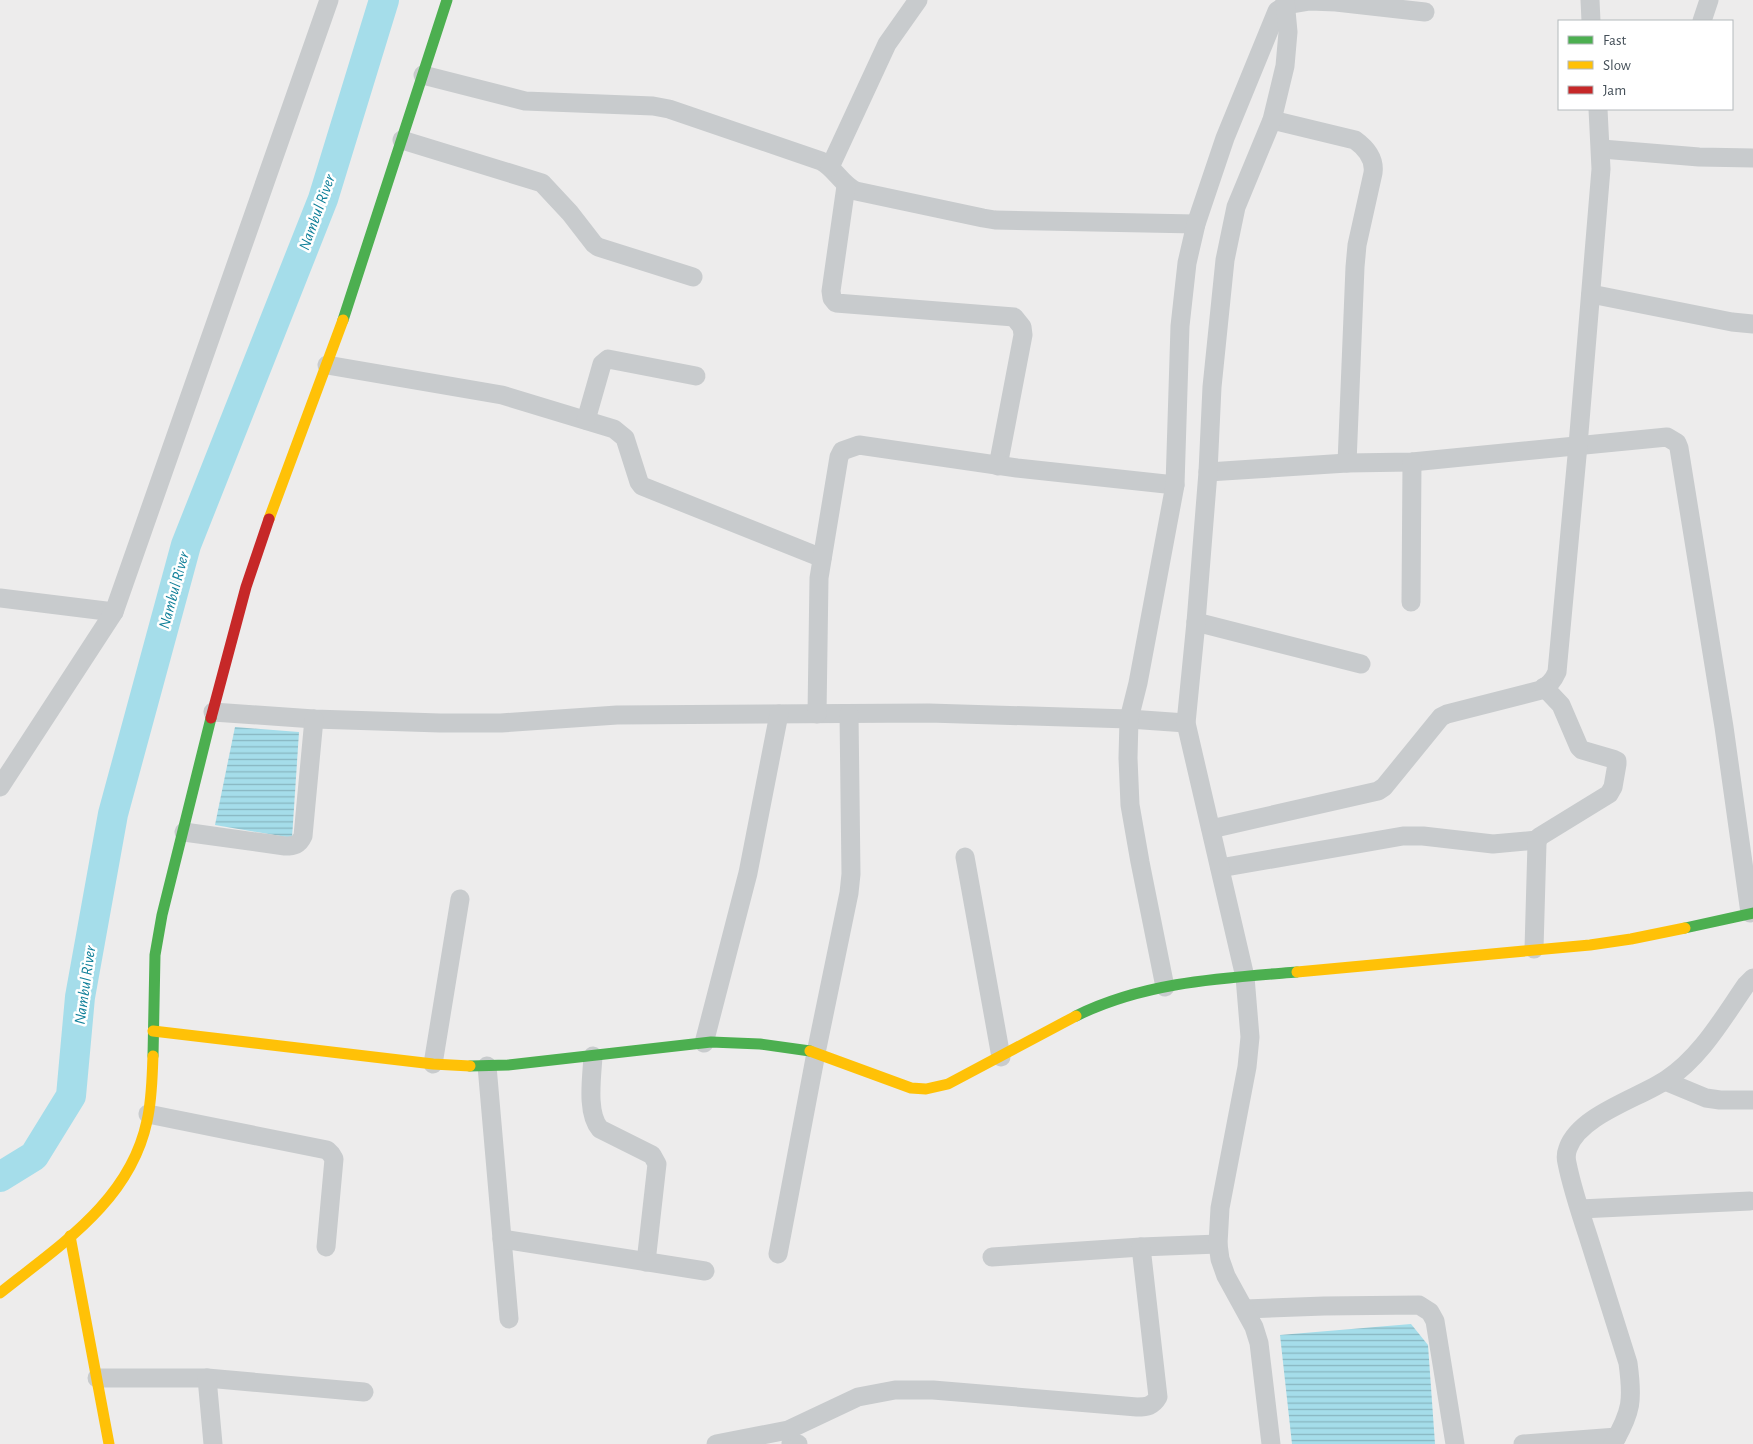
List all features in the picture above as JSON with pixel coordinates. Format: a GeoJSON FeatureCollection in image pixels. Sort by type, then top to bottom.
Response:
{"type":"FeatureCollection","features":[{"type":"Feature","properties":{"kind":"main road"},"geometry":{"type":"LineString","coordinates":[[0,1293],[99,1210],[122,1182],[137,1153],[147,1122],[152,1093],[155,955],[162,915],[246,586],[260,542],[327,365],[447,0]]}},
{"type":"Feature","properties":{"kind":"main road"},"geometry":{"type":"LineString","coordinates":[[153,1031],[433,1064],[487,1066],[704,1043],[760,1044],[805,1049],[911,1088],[926,1090],[948,1084],[1001,1058],[1079,1015],[1117,999],[1193,981],[1590,946],[1752,913]]}},
{"type":"Feature","properties":{"kind":"main road"},"geometry":{"type":"LineString","coordinates":[[70,1236],[109,1444]]}},
{"type":"Feature","properties":{"kind":"main road"},"geometry":{"type":"LineString","coordinates":[[0,1277],[33,1265]]}},
{"type":"Feature","properties":{"kind":"street"},"geometry":{"type":"LineString","coordinates":[[0,787],[114,612],[329,0]]}},
{"type":"Feature","properties":{"kind":"street"},"geometry":{"type":"LineString","coordinates":[[830,166],[887,44],[918,0]]}},
{"type":"Feature","properties":{"kind":"street"},"geometry":{"type":"LineString","coordinates":[[1590,0],[1591,20]]}},
{"type":"Feature","properties":{"kind":"street"},"geometry":{"type":"LineString","coordinates":[[1702,20],[1709,0]]}},
{"type":"Feature","properties":{"kind":"street"},"geometry":{"type":"LineString","coordinates":[[1271,1444],[1262,1356],[1254,1327],[1226,1276],[1220,1259],[1218,1244],[1220,1208],[1247,1067],[1250,1037],[1245,976],[1186,723],[1208,472],[1212,387],[1225,260],[1236,207],[1272,120],[1285,66],[1288,32],[1285,2]]}},
{"type":"Feature","properties":{"kind":"street"},"geometry":{"type":"LineString","coordinates":[[1165,987],[1130,805],[1128,758],[1147,720],[1142,664],[1175,484],[1180,326],[1187,263],[1196,224],[1225,138],[1275,14],[1285,2],[1336,2],[1424,12]]}},
{"type":"Feature","properties":{"kind":"street"},"geometry":{"type":"LineString","coordinates":[[423,75],[525,102],[653,106],[669,109],[821,161],[830,166],[846,186],[856,191],[995,220],[1196,224]]}},
{"type":"Feature","properties":{"kind":"street"},"geometry":{"type":"LineString","coordinates":[[1211,829],[1378,791],[1384,787],[1441,717],[1544,688],[1549,685],[1557,672],[1602,149],[1598,110]]}},
{"type":"Feature","properties":{"kind":"street"},"geometry":{"type":"LineString","coordinates":[[1272,120],[1355,140],[1365,149],[1373,162],[1373,173],[1357,245],[1355,267],[1347,463]]}},
{"type":"Feature","properties":{"kind":"street"},"geometry":{"type":"LineString","coordinates":[[402,140],[542,183],[570,213],[598,248],[693,277]]}},
{"type":"Feature","properties":{"kind":"street"},"geometry":{"type":"LineString","coordinates":[[1602,149],[1699,157],[1753,158]]}},
{"type":"Feature","properties":{"kind":"street"},"geometry":{"type":"LineString","coordinates":[[846,186],[831,291],[832,298],[836,303],[1014,317],[1022,327],[1023,336],[998,466]]}},
{"type":"Feature","properties":{"kind":"street"},"geometry":{"type":"LineString","coordinates":[[1591,294],[1732,322],[1753,324]]}},
{"type":"Feature","properties":{"kind":"street"},"geometry":{"type":"LineString","coordinates":[[586,420],[602,364],[608,359],[696,376]]}},
{"type":"Feature","properties":{"kind":"street"},"geometry":{"type":"LineString","coordinates":[[327,365],[502,395],[614,428],[623,435],[642,486],[822,558]]}},
{"type":"Feature","properties":{"kind":"street"},"geometry":{"type":"LineString","coordinates":[[1208,472],[1347,463],[1412,462],[1667,438],[1677,443],[1724,727],[1752,913]]}},
{"type":"Feature","properties":{"kind":"street"},"geometry":{"type":"LineString","coordinates":[[818,714],[819,578],[839,457],[842,451],[859,445],[998,466],[1175,484]]}},
{"type":"Feature","properties":{"kind":"street"},"geometry":{"type":"LineString","coordinates":[[1410,602],[1412,462]]}},
{"type":"Feature","properties":{"kind":"street"},"geometry":{"type":"LineString","coordinates":[[0,598],[114,612]]}},
{"type":"Feature","properties":{"kind":"street"},"geometry":{"type":"LineString","coordinates":[[1196,622],[1361,664]]}},
{"type":"Feature","properties":{"kind":"street"},"geometry":{"type":"LineString","coordinates":[[1534,950],[1538,840],[1542,834],[1608,794],[1612,787],[1617,764],[1617,761],[1613,759],[1582,750],[1579,747],[1562,705],[1544,688]]}},
{"type":"Feature","properties":{"kind":"street"},"geometry":{"type":"LineString","coordinates":[[213,712],[314,719],[501,723],[617,715],[929,713],[1186,723]]}},
{"type":"Feature","properties":{"kind":"street"},"geometry":{"type":"LineString","coordinates":[[704,1043],[748,873],[780,714]]}},
{"type":"Feature","properties":{"kind":"street"},"geometry":{"type":"LineString","coordinates":[[778,1254],[816,1053],[849,893],[849,714]]}},
{"type":"Feature","properties":{"kind":"street"},"geometry":{"type":"LineString","coordinates":[[184,832],[285,846],[293,846],[300,842],[303,836],[314,719]]}},
{"type":"Feature","properties":{"kind":"street"},"geometry":{"type":"LineString","coordinates":[[1220,868],[1403,836],[1423,836],[1494,844],[1538,840]]}},
{"type":"Feature","properties":{"kind":"street"},"geometry":{"type":"LineString","coordinates":[[965,857],[1001,1058]]}},
{"type":"Feature","properties":{"kind":"street"},"geometry":{"type":"LineString","coordinates":[[433,1064],[460,899]]}},
{"type":"Feature","properties":{"kind":"street"},"geometry":{"type":"LineString","coordinates":[[1523,1444],[1615,1441],[1626,1422],[1631,1406],[1628,1363],[1566,1161],[1572,1139],[1600,1115],[1665,1081],[1684,1067],[1702,1047],[1753,978]]}},
{"type":"Feature","properties":{"kind":"street"},"geometry":{"type":"LineString","coordinates":[[593,1056],[592,1112],[595,1124],[600,1130],[652,1155],[657,1164],[646,1262]]}},
{"type":"Feature","properties":{"kind":"street"},"geometry":{"type":"LineString","coordinates":[[487,1066],[510,1319]]}},
{"type":"Feature","properties":{"kind":"street"},"geometry":{"type":"LineString","coordinates":[[1665,1081],[1706,1098],[1753,1100]]}},
{"type":"Feature","properties":{"kind":"street"},"geometry":{"type":"LineString","coordinates":[[148,1114],[327,1150],[334,1159],[326,1247]]}},
{"type":"Feature","properties":{"kind":"street"},"geometry":{"type":"LineString","coordinates":[[1580,1209],[1750,1201]]}},
{"type":"Feature","properties":{"kind":"street"},"geometry":{"type":"LineString","coordinates":[[502,1239],[705,1271]]}},
{"type":"Feature","properties":{"kind":"street"},"geometry":{"type":"LineString","coordinates":[[992,1258],[1218,1244]]}},
{"type":"Feature","properties":{"kind":"street"},"geometry":{"type":"LineString","coordinates":[[716,1444],[792,1440],[858,1398],[895,1390],[934,1390],[1147,1407],[1155,1403],[1158,1396],[1150,1247]]}},
{"type":"Feature","properties":{"kind":"street"},"geometry":{"type":"LineString","coordinates":[[1245,1309],[1419,1304],[1430,1312],[1435,1321],[1455,1444]]}},
{"type":"Feature","properties":{"kind":"street"},"geometry":{"type":"LineString","coordinates":[[97,1378],[207,1378],[364,1392]]}},
{"type":"Feature","properties":{"kind":"street"},"geometry":{"type":"LineString","coordinates":[[207,1378],[213,1444]]}},
{"type":"Feature","properties":{"kind":"water"},"geometry":{"type":"Polygon","coordinates":[[[235,727],[299,732],[292,838],[215,825],[235,727]]]}},
{"type":"Feature","properties":{"kind":"water"},"geometry":{"type":"Polygon","coordinates":[[[1411,1324],[1428,1345],[1435,1444],[1292,1444],[1280,1335],[1411,1324]]]}},
{"type":"Feature","properties":{"kind":"waterway","name":"Nambul River"},"geometry":{"type":"LineString","coordinates":[[0,1177],[34,1156],[71,1096],[80,997],[113,814],[186,545],[323,199],[384,0]]}},
{"type":"Feature","properties":{"kind":"traffic: fast"},"geometry":{"type":"LineString","coordinates":[[343,320],[447,0]]}},
{"type":"Feature","properties":{"kind":"traffic: fast"},"geometry":{"type":"LineString","coordinates":[[153,1056],[155,955],[162,915],[211,718]]}},
{"type":"Feature","properties":{"kind":"traffic: fast"},"geometry":{"type":"LineString","coordinates":[[1685,928],[1753,913]]}},
{"type":"Feature","properties":{"kind":"traffic: fast"},"geometry":{"type":"LineString","coordinates":[[1076,1016],[1102,1005],[1156,989],[1212,980],[1297,972]]}},
{"type":"Feature","properties":{"kind":"traffic: fast"},"geometry":{"type":"LineString","coordinates":[[470,1066],[508,1065],[711,1042],[760,1044],[810,1051]]}},
{"type":"Feature","properties":{"kind":"traffic: slow"},"geometry":{"type":"LineString","coordinates":[[269,519],[343,320]]}},
{"type":"Feature","properties":{"kind":"traffic: slow"},"geometry":{"type":"LineString","coordinates":[[1297,972],[1590,945],[1685,928]]}},
{"type":"Feature","properties":{"kind":"traffic: slow"},"geometry":{"type":"LineString","coordinates":[[810,1051],[911,1088],[926,1089],[948,1084],[1076,1016]]}},
{"type":"Feature","properties":{"kind":"traffic: slow"},"geometry":{"type":"LineString","coordinates":[[153,1031],[433,1064],[470,1066]]}},
{"type":"Feature","properties":{"kind":"traffic: slow"},"geometry":{"type":"LineString","coordinates":[[0,1293],[90,1219],[109,1198],[125,1175],[138,1149],[147,1121],[151,1097],[153,1056]]}},
{"type":"Feature","properties":{"kind":"traffic: slow"},"geometry":{"type":"LineString","coordinates":[[70,1236],[109,1444]]}},
{"type":"Feature","properties":{"kind":"traffic: jam"},"geometry":{"type":"LineString","coordinates":[[211,718],[246,587],[269,519]]}}]}
